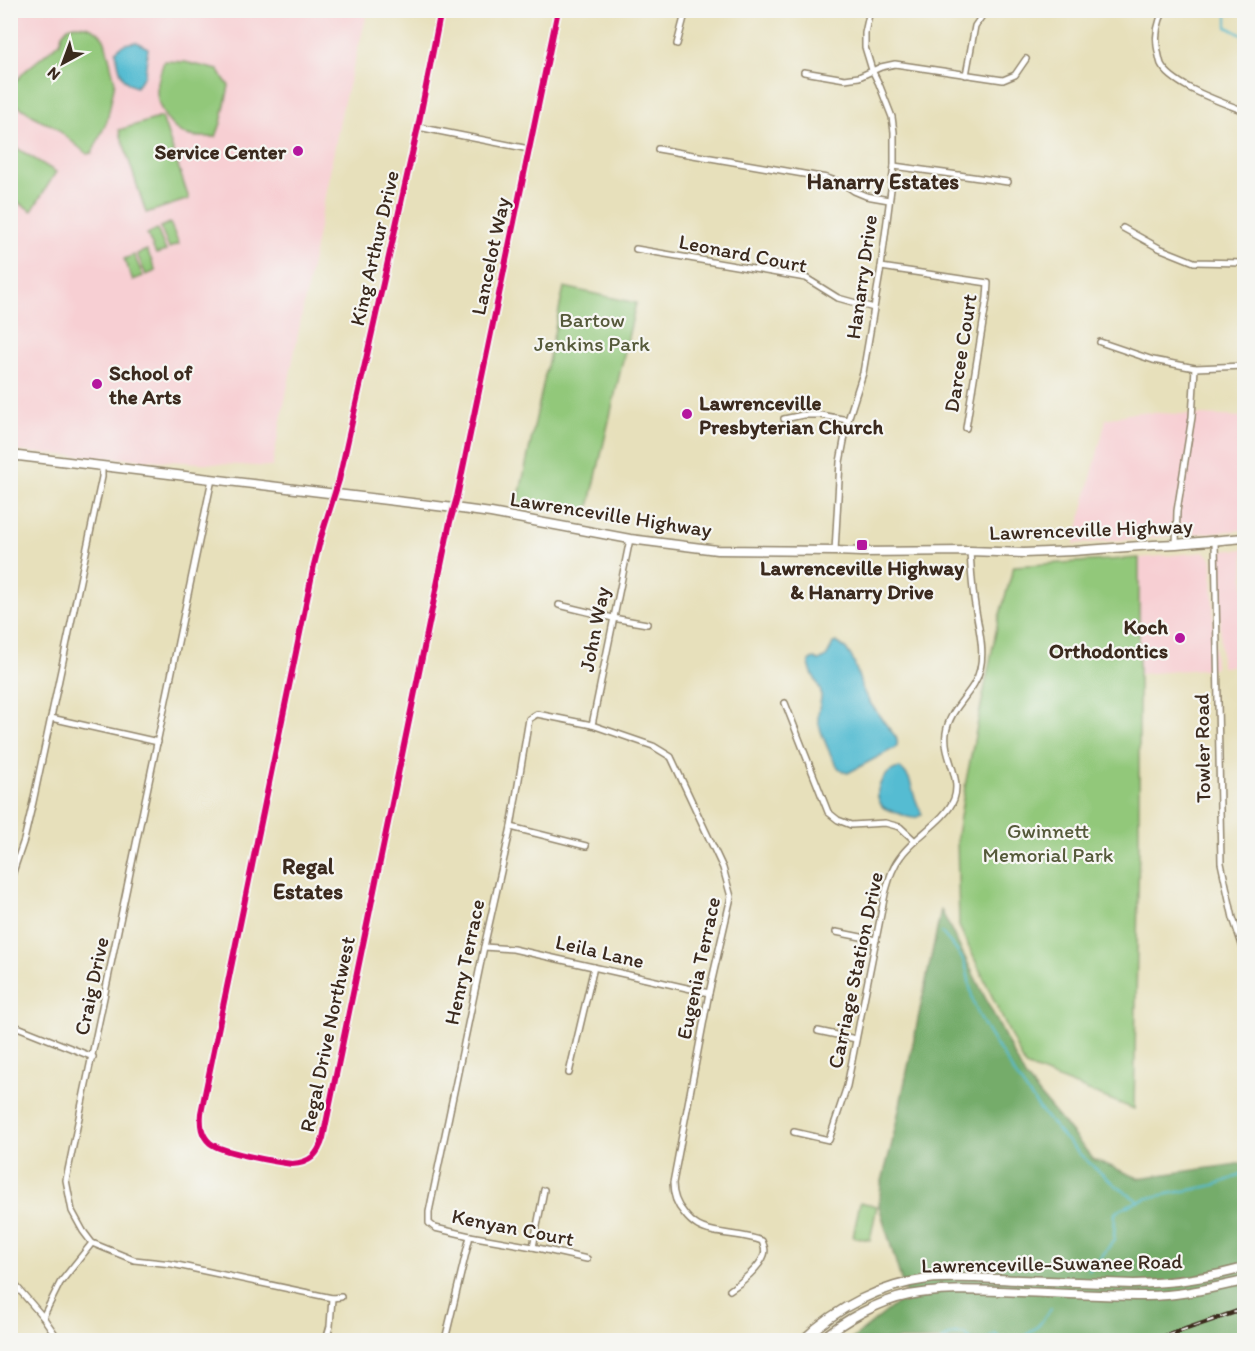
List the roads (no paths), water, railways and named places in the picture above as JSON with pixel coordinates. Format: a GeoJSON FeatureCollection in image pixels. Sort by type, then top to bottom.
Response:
{"type":"FeatureCollection","features":[{"type":"Feature","properties":{"kind":"main road","name":"Lawrenceville Highway"},"geometry":{"type":"LineString","coordinates":[[10,455],[454,507],[630,539],[717,550],[1024,553],[1245,538]]}},
{"type":"Feature","properties":{"kind":"main road","name":"Lawrenceville-Suwanee Road"},"geometry":{"type":"LineString","coordinates":[[803,1341],[830,1317],[860,1300],[880,1291],[929,1279],[962,1278],[1134,1284],[1196,1279],[1245,1268]]}},
{"type":"Feature","properties":{"kind":"main road","name":"Lawrenceville-Suwanee Road"},"geometry":{"type":"LineString","coordinates":[[821,1341],[858,1314],[909,1295],[956,1290],[1148,1296],[1202,1291],[1245,1281]]}},
{"type":"Feature","properties":{"kind":"street","name":"King Arthur Drive"},"geometry":{"type":"LineString","coordinates":[[335,493],[418,127],[441,10]]}},
{"type":"Feature","properties":{"kind":"street","name":"Lancelot Way"},"geometry":{"type":"LineString","coordinates":[[454,507],[558,10]]}},
{"type":"Feature","properties":{"kind":"street"},"geometry":{"type":"LineString","coordinates":[[677,44],[686,10]]}},
{"type":"Feature","properties":{"kind":"street","name":"Hanarry Drive"},"geometry":{"type":"LineString","coordinates":[[836,550],[840,462],[848,420],[863,373],[881,267],[894,166],[892,117],[865,47],[865,33],[870,10]]}},
{"type":"Feature","properties":{"kind":"street"},"geometry":{"type":"LineString","coordinates":[[966,75],[975,26],[986,10]]}},
{"type":"Feature","properties":{"kind":"street"},"geometry":{"type":"LineString","coordinates":[[1164,10],[1159,20],[1156,38],[1162,66],[1189,89],[1245,111]]}},
{"type":"Feature","properties":{"kind":"street"},"geometry":{"type":"LineString","coordinates":[[804,72],[844,79],[859,77],[872,70],[895,64],[1003,80],[1015,75],[1026,59]]}},
{"type":"Feature","properties":{"kind":"street"},"geometry":{"type":"LineString","coordinates":[[418,127],[529,149]]}},
{"type":"Feature","properties":{"kind":"street"},"geometry":{"type":"LineString","coordinates":[[1245,128],[1241,145],[1245,157]]}},
{"type":"Feature","properties":{"kind":"street"},"geometry":{"type":"LineString","coordinates":[[658,149],[827,178],[866,196],[889,200]]}},
{"type":"Feature","properties":{"kind":"street"},"geometry":{"type":"LineString","coordinates":[[894,166],[1008,182]]}},
{"type":"Feature","properties":{"kind":"street"},"geometry":{"type":"LineString","coordinates":[[1123,228],[1159,248],[1194,262],[1245,263]]}},
{"type":"Feature","properties":{"kind":"street","name":"Leonard Court"},"geometry":{"type":"LineString","coordinates":[[636,249],[806,278],[838,298],[874,308]]}},
{"type":"Feature","properties":{"kind":"street","name":"Darcee Court"},"geometry":{"type":"LineString","coordinates":[[881,267],[988,283],[966,428]]}},
{"type":"Feature","properties":{"kind":"street"},"geometry":{"type":"LineString","coordinates":[[1100,342],[1153,360],[1195,368],[1245,366]]}},
{"type":"Feature","properties":{"kind":"street"},"geometry":{"type":"LineString","coordinates":[[1176,544],[1177,511],[1192,417],[1195,368]]}},
{"type":"Feature","properties":{"kind":"street"},"geometry":{"type":"LineString","coordinates":[[784,419],[803,415],[819,415],[848,420]]}},
{"type":"Feature","properties":{"kind":"street"},"geometry":{"type":"LineString","coordinates":[[10,881],[24,840],[102,477],[102,466]]}},
{"type":"Feature","properties":{"kind":"street","name":"Craig Drive"},"geometry":{"type":"LineString","coordinates":[[92,1243],[72,1211],[66,1180],[212,479]]}},
{"type":"Feature","properties":{"kind":"street","name":"Regal Drive Northwest"},"geometry":{"type":"LineString","coordinates":[[335,493],[314,566],[200,1122],[201,1130],[208,1142],[219,1149],[292,1164],[309,1161],[314,1157],[323,1138],[454,507]]}},
{"type":"Feature","properties":{"kind":"street","name":"John Way"},"geometry":{"type":"LineString","coordinates":[[592,725],[630,539]]}},
{"type":"Feature","properties":{"kind":"street","name":"Towler Road"},"geometry":{"type":"LineString","coordinates":[[1215,541],[1221,863],[1233,918],[1245,951]]}},
{"type":"Feature","properties":{"kind":"street","name":"Carriage Station Drive"},"geometry":{"type":"LineString","coordinates":[[794,1132],[829,1140],[847,1086],[891,872],[901,855],[949,809],[954,799],[957,783],[946,753],[946,732],[954,710],[973,686],[980,671],[982,655],[970,551]]}},
{"type":"Feature","properties":{"kind":"street"},"geometry":{"type":"LineString","coordinates":[[559,605],[647,624]]}},
{"type":"Feature","properties":{"kind":"street"},"geometry":{"type":"LineString","coordinates":[[785,703],[828,812],[838,820],[851,825],[885,823],[900,827],[915,841]]}},
{"type":"Feature","properties":{"kind":"street","name":"Eugenia Terrace"},"geometry":{"type":"LineString","coordinates":[[526,736],[529,718],[537,714],[592,725],[653,746],[670,757],[723,868],[731,897],[709,993],[672,1183],[673,1193],[680,1208],[698,1226],[762,1241],[765,1248],[764,1256],[758,1266],[730,1290]]}},
{"type":"Feature","properties":{"kind":"street"},"geometry":{"type":"LineString","coordinates":[[51,718],[158,742]]}},
{"type":"Feature","properties":{"kind":"street","name":"Henry Terrace"},"geometry":{"type":"LineString","coordinates":[[432,1194],[510,827],[526,736]]}},
{"type":"Feature","properties":{"kind":"street"},"geometry":{"type":"LineString","coordinates":[[510,827],[586,846]]}},
{"type":"Feature","properties":{"kind":"street"},"geometry":{"type":"LineString","coordinates":[[836,932],[876,940]]}},
{"type":"Feature","properties":{"kind":"street","name":"Leila Lane"},"geometry":{"type":"LineString","coordinates":[[484,946],[513,949],[709,993]]}},
{"type":"Feature","properties":{"kind":"street"},"geometry":{"type":"LineString","coordinates":[[569,1073],[594,967]]}},
{"type":"Feature","properties":{"kind":"street"},"geometry":{"type":"LineString","coordinates":[[10,1024],[93,1057]]}},
{"type":"Feature","properties":{"kind":"street"},"geometry":{"type":"LineString","coordinates":[[818,1031],[856,1039]]}},
{"type":"Feature","properties":{"kind":"street"},"geometry":{"type":"LineString","coordinates":[[533,1247],[544,1190]]}},
{"type":"Feature","properties":{"kind":"street","name":"Kenyan Court"},"geometry":{"type":"LineString","coordinates":[[432,1194],[429,1223],[435,1228],[587,1259]]}},
{"type":"Feature","properties":{"kind":"street"},"geometry":{"type":"LineString","coordinates":[[445,1341],[470,1236]]}},
{"type":"Feature","properties":{"kind":"street"},"geometry":{"type":"LineString","coordinates":[[43,1317],[60,1283],[92,1243],[134,1260],[172,1263],[332,1298],[341,1297]]}},
{"type":"Feature","properties":{"kind":"street"},"geometry":{"type":"LineString","coordinates":[[10,1279],[43,1317],[59,1341]]}},
{"type":"Feature","properties":{"kind":"street"},"geometry":{"type":"LineString","coordinates":[[326,1341],[330,1326],[332,1298]]}},
{"type":"Feature","properties":{"kind":"water"},"geometry":{"type":"Polygon","coordinates":[[[136,42],[148,48],[145,75],[136,87],[123,78],[116,52],[127,43],[136,42]]]}},
{"type":"Feature","properties":{"kind":"water"},"geometry":{"type":"Polygon","coordinates":[[[836,642],[849,653],[863,691],[896,737],[897,742],[895,748],[848,773],[843,772],[837,766],[818,721],[821,693],[809,662],[811,659],[824,658],[836,642]]]}},
{"type":"Feature","properties":{"kind":"water"},"geometry":{"type":"Polygon","coordinates":[[[900,768],[910,780],[922,814],[919,816],[908,817],[886,809],[879,800],[879,788],[884,777],[900,768]]]}},
{"type":"Feature","properties":{"kind":"waterway"},"geometry":{"type":"LineString","coordinates":[[1230,10],[1227,15],[1227,27],[1244,36]]}},
{"type":"Feature","properties":{"kind":"waterway"},"geometry":{"type":"LineString","coordinates":[[942,933],[964,962],[973,1001],[984,1025],[1031,1097],[1079,1153],[1097,1170],[1138,1201]]}},
{"type":"Feature","properties":{"kind":"waterway"},"geometry":{"type":"LineString","coordinates":[[1089,1270],[1114,1240],[1115,1213],[1146,1199],[1213,1185],[1244,1172]]}},
{"type":"Feature","properties":{"kind":"waterway"},"geometry":{"type":"LineString","coordinates":[[1021,1340],[1039,1325],[1051,1309]]}},
{"type":"Feature","properties":{"kind":"waterway"},"geometry":{"type":"LineString","coordinates":[[941,1340],[954,1334],[964,1334],[971,1340]]}},
{"type":"Feature","properties":{"kind":"waterway"},"geometry":{"type":"LineString","coordinates":[[987,1340],[995,1334],[1004,1340]]}},
{"type":"Feature","properties":{"kind":"railway"},"geometry":{"type":"LineString","coordinates":[[1154,1340],[1244,1309]]}},
{"type":"Feature","properties":{"kind":"place","name":"Service Center"},"geometry":{"type":"Point","coordinates":[298,151]}},
{"type":"Feature","properties":{"kind":"place","name":"School of the Arts"},"geometry":{"type":"Point","coordinates":[97,384]}},
{"type":"Feature","properties":{"kind":"place","name":"Lawrenceville Presbyterian Church"},"geometry":{"type":"Point","coordinates":[687,414]}},
{"type":"Feature","properties":{"kind":"place","name":"Lawrenceville Highway & Hanarry Drive"},"geometry":{"type":"Point","coordinates":[862,545]}},
{"type":"Feature","properties":{"kind":"place","name":"Koch Orthodontics"},"geometry":{"type":"Point","coordinates":[1180,638]}},
{"type":"Feature","properties":{"kind":"district","name":"Hanarry Estates"},"geometry":{"type":"Point","coordinates":[883,181]}},
{"type":"Feature","properties":{"kind":"district","name":"Regal Estates"},"geometry":{"type":"Point","coordinates":[308,878]}},
{"type":"Feature","properties":{"kind":"park label","name":"Bartow Jenkins Park"},"geometry":{"type":"Point","coordinates":[592,331]}},
{"type":"Feature","properties":{"kind":"park label","name":"Gwinnett Memorial Park"},"geometry":{"type":"Point","coordinates":[1048,842]}}]}
